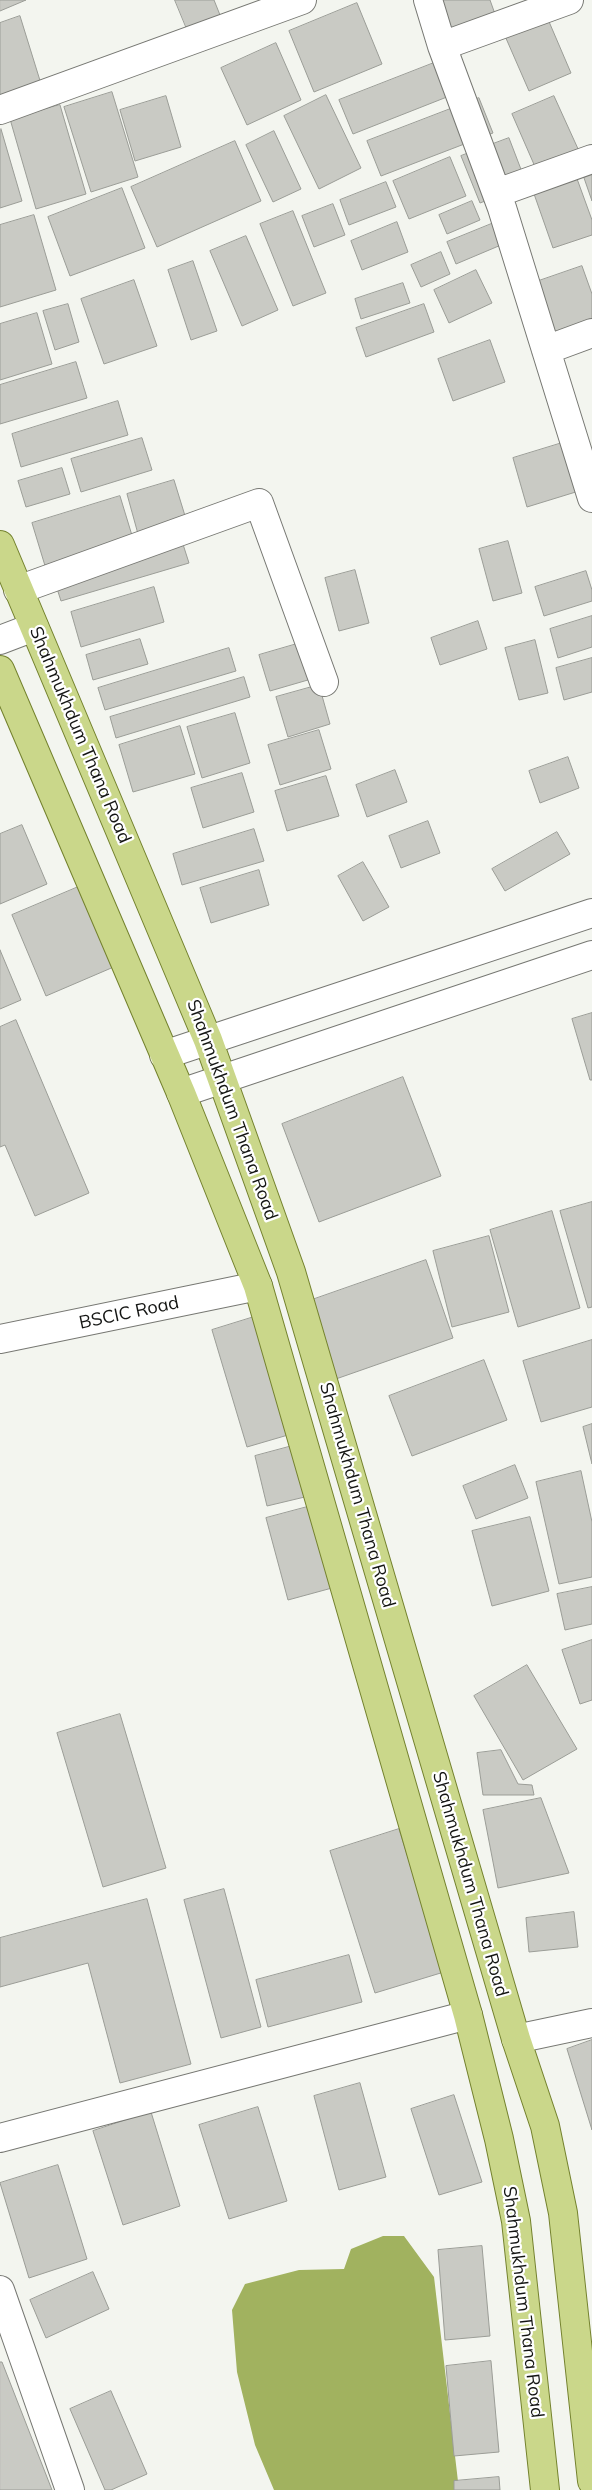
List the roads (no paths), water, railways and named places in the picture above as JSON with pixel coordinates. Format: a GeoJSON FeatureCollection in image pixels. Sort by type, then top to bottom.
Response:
{"type":"FeatureCollection","features":[{"type":"Feature","properties":{"kind":"main road","name":"Shahmukhdum Thana Road"},"geometry":{"type":"LineString","coordinates":[[0,545],[208,1040],[291,1272],[516,2039],[545,2126],[563,2213],[592,2468]]}},
{"type":"Feature","properties":{"kind":"main road","name":"Shahmukhdum Thana Road"},"geometry":{"type":"LineString","coordinates":[[0,670],[181,1093],[258,1286],[468,2015],[499,2139],[516,2221],[545,2490]]}},
{"type":"Feature","properties":{"kind":"street"},"geometry":{"type":"LineString","coordinates":[[0,110],[302,0]]}},
{"type":"Feature","properties":{"kind":"street"},"geometry":{"type":"LineString","coordinates":[[428,0],[442,46],[497,193],[592,498]]}},
{"type":"Feature","properties":{"kind":"street"},"geometry":{"type":"LineString","coordinates":[[442,46],[570,0]]}},
{"type":"Feature","properties":{"kind":"street"},"geometry":{"type":"LineString","coordinates":[[497,193],[592,159]]}},
{"type":"Feature","properties":{"kind":"street"},"geometry":{"type":"LineString","coordinates":[[546,350],[592,333]]}},
{"type":"Feature","properties":{"kind":"street"},"geometry":{"type":"LineString","coordinates":[[18,590],[260,503],[324,682]]}},
{"type":"Feature","properties":{"kind":"street"},"geometry":{"type":"LineString","coordinates":[[0,640],[34,627]]}},
{"type":"Feature","properties":{"kind":"street"},"geometry":{"type":"LineString","coordinates":[[164,1055],[592,913]]}},
{"type":"Feature","properties":{"kind":"street"},"geometry":{"type":"LineString","coordinates":[[181,1093],[592,955]]}},
{"type":"Feature","properties":{"kind":"street","name":"BSCIC Road"},"geometry":{"type":"LineString","coordinates":[[0,1340],[258,1286]]}},
{"type":"Feature","properties":{"kind":"street"},"geometry":{"type":"LineString","coordinates":[[0,2138],[468,2015]]}},
{"type":"Feature","properties":{"kind":"street"},"geometry":{"type":"LineString","coordinates":[[516,2039],[592,2023]]}},
{"type":"Feature","properties":{"kind":"street"},"geometry":{"type":"LineString","coordinates":[[0,2290],[70,2490]]}}]}
